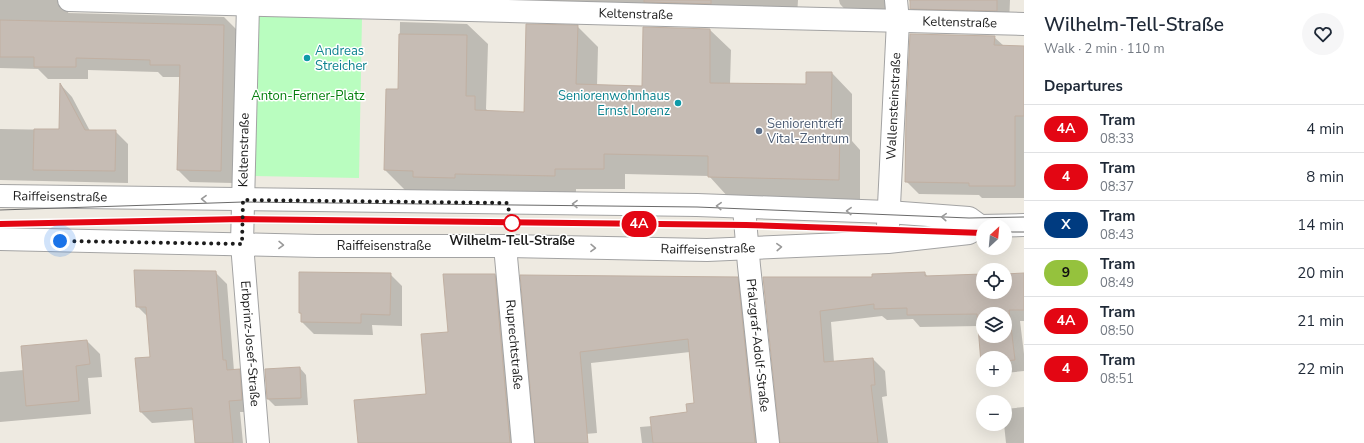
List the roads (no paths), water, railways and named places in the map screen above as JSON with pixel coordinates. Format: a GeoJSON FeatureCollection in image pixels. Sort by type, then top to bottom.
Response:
{"type":"FeatureCollection","features":[{"type":"Feature","properties":{"kind":"street","name":"Keltenstraße"},"geometry":{"type":"LineString","coordinates":[[69,0],[248,5],[370,4],[897,10],[1024,24]]}},
{"type":"Feature","properties":{"kind":"street","name":"Keltenstraße"},"geometry":{"type":"LineString","coordinates":[[242,244],[248,5]]}},
{"type":"Feature","properties":{"kind":"street","name":"Wallensteinstraße"},"geometry":{"type":"LineString","coordinates":[[888,242],[897,10]]}},
{"type":"Feature","properties":{"kind":"street","name":"Raiffeisenstraße"},"geometry":{"type":"LineString","coordinates":[[0,196],[697,205],[744,208],[888,212],[969,218],[976,223]]}},
{"type":"Feature","properties":{"kind":"street","name":"Pfalzgraf-Adolf-Straße"},"geometry":{"type":"LineString","coordinates":[[744,208],[768,443]]}},
{"type":"Feature","properties":{"kind":"street","name":"Raiffeisenstraße"},"geometry":{"type":"LineString","coordinates":[[1012,225],[1024,225]]}},
{"type":"Feature","properties":{"kind":"street","name":"Raiffeisenstraße"},"geometry":{"type":"LineString","coordinates":[[0,239],[426,247],[505,246],[707,250],[888,242],[969,233],[976,229]]}},
{"type":"Feature","properties":{"kind":"street","name":"Erbprinz-Josef-Straße"},"geometry":{"type":"LineString","coordinates":[[242,244],[258,443]]}},
{"type":"Feature","properties":{"kind":"street","name":"Ruprechtstraße"},"geometry":{"type":"LineString","coordinates":[[505,246],[523,443]]}},
{"type":"Feature","properties":{"kind":"tram line"},"geometry":{"type":"LineString","coordinates":[[0,210],[243,202],[697,207],[969,218],[1024,217]]}},
{"type":"Feature","properties":{"kind":"tram line"},"geometry":{"type":"LineString","coordinates":[[0,224],[242,219],[746,225],[976,233]]}},
{"type":"Feature","properties":{"kind":"tram line","name":"4A"},"geometry":{"type":"LineString","coordinates":[[0,224],[242,219],[746,225],[976,233]]}},
{"type":"Feature","properties":{"kind":"tram line"},"geometry":{"type":"LineString","coordinates":[[1012,232],[1024,232]]}},
{"type":"Feature","properties":{"kind":"place","name":"Andreas Streicher"},"geometry":{"type":"Point","coordinates":[307,58]}},
{"type":"Feature","properties":{"kind":"place","name":"Seniorenwohnhaus Ernst Lorenz"},"geometry":{"type":"Point","coordinates":[678,103]}},
{"type":"Feature","properties":{"kind":"place","name":"Seniorentreff Vital-Zentrum"},"geometry":{"type":"Point","coordinates":[759,131]}},
{"type":"Feature","properties":{"kind":"place","name":"Wilhelm-Tell-Straße"},"geometry":{"type":"Point","coordinates":[512,223]}},
{"type":"Feature","properties":{"kind":"park label","name":"Anton-Ferner-Platz"},"geometry":{"type":"Point","coordinates":[308,96]}}]}
